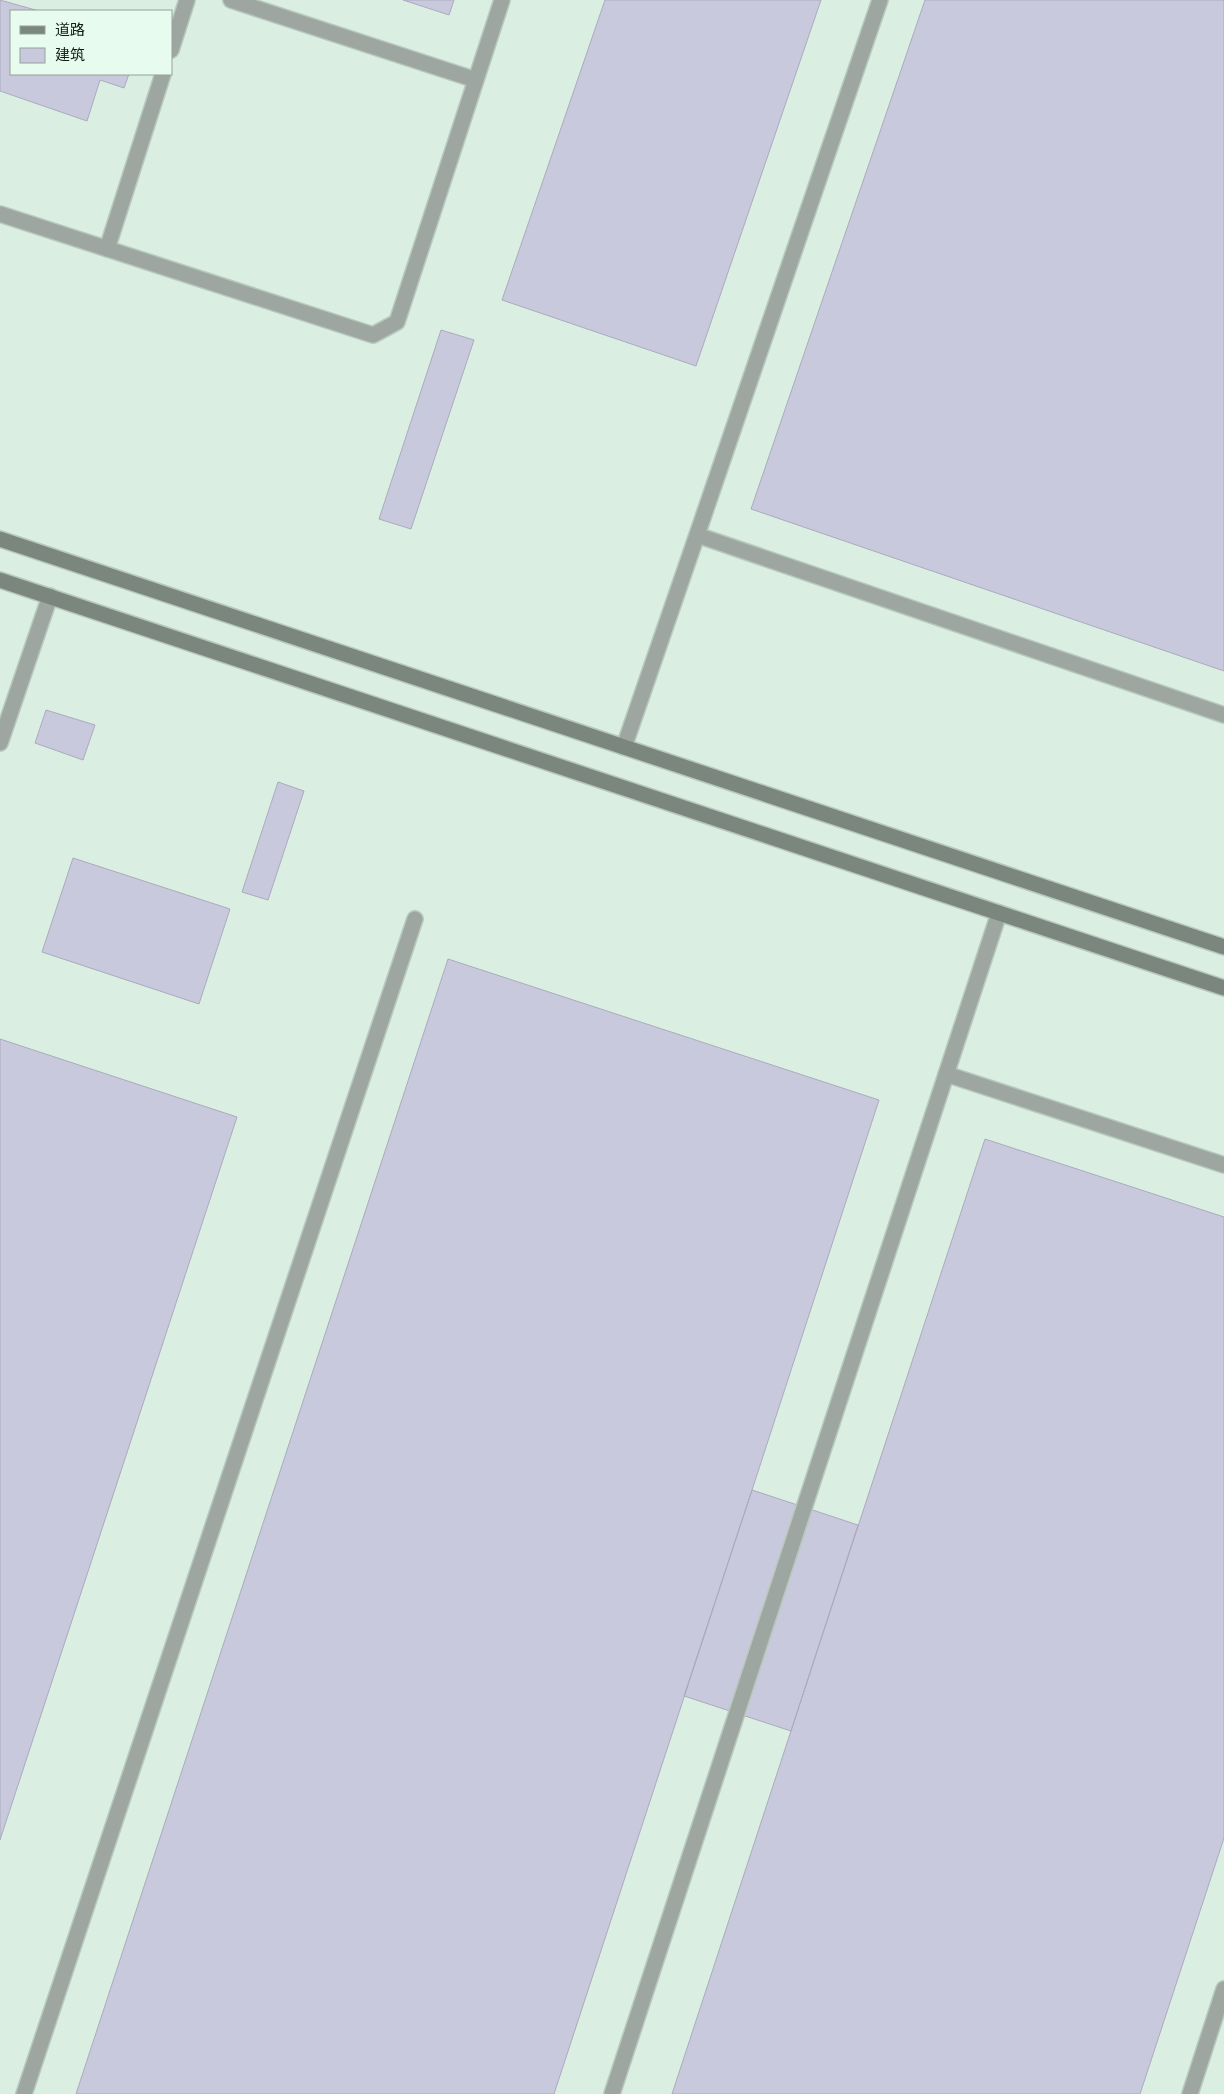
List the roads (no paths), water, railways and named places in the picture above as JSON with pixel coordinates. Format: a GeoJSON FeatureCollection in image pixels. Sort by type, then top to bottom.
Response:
{"type":"FeatureCollection","features":[{"type":"Feature","properties":{"kind":"street"},"geometry":{"type":"LineString","coordinates":[[0,539],[1224,947]]}},
{"type":"Feature","properties":{"kind":"street"},"geometry":{"type":"LineString","coordinates":[[0,580],[1224,988]]}},
{"type":"Feature","properties":{"kind":"lane"},"geometry":{"type":"LineString","coordinates":[[172,47],[187,0]]}},
{"type":"Feature","properties":{"kind":"lane"},"geometry":{"type":"LineString","coordinates":[[231,0],[476,80]]}},
{"type":"Feature","properties":{"kind":"lane"},"geometry":{"type":"LineString","coordinates":[[0,214],[372,335],[397,322],[502,0]]}},
{"type":"Feature","properties":{"kind":"lane"},"geometry":{"type":"LineString","coordinates":[[624,747],[880,0]]}},
{"type":"Feature","properties":{"kind":"lane"},"geometry":{"type":"LineString","coordinates":[[107,249],[164,75]]}},
{"type":"Feature","properties":{"kind":"lane"},"geometry":{"type":"LineString","coordinates":[[697,535],[1224,715]]}},
{"type":"Feature","properties":{"kind":"lane"},"geometry":{"type":"LineString","coordinates":[[0,743],[50,596]]}},
{"type":"Feature","properties":{"kind":"lane"},"geometry":{"type":"LineString","coordinates":[[612,2094],[999,913]]}},
{"type":"Feature","properties":{"kind":"lane"},"geometry":{"type":"LineString","coordinates":[[24,2094],[416,919]]}},
{"type":"Feature","properties":{"kind":"lane"},"geometry":{"type":"LineString","coordinates":[[946,1074],[1224,1166]]}},
{"type":"Feature","properties":{"kind":"lane"},"geometry":{"type":"LineString","coordinates":[[1190,2094],[1224,1989]]}}]}
